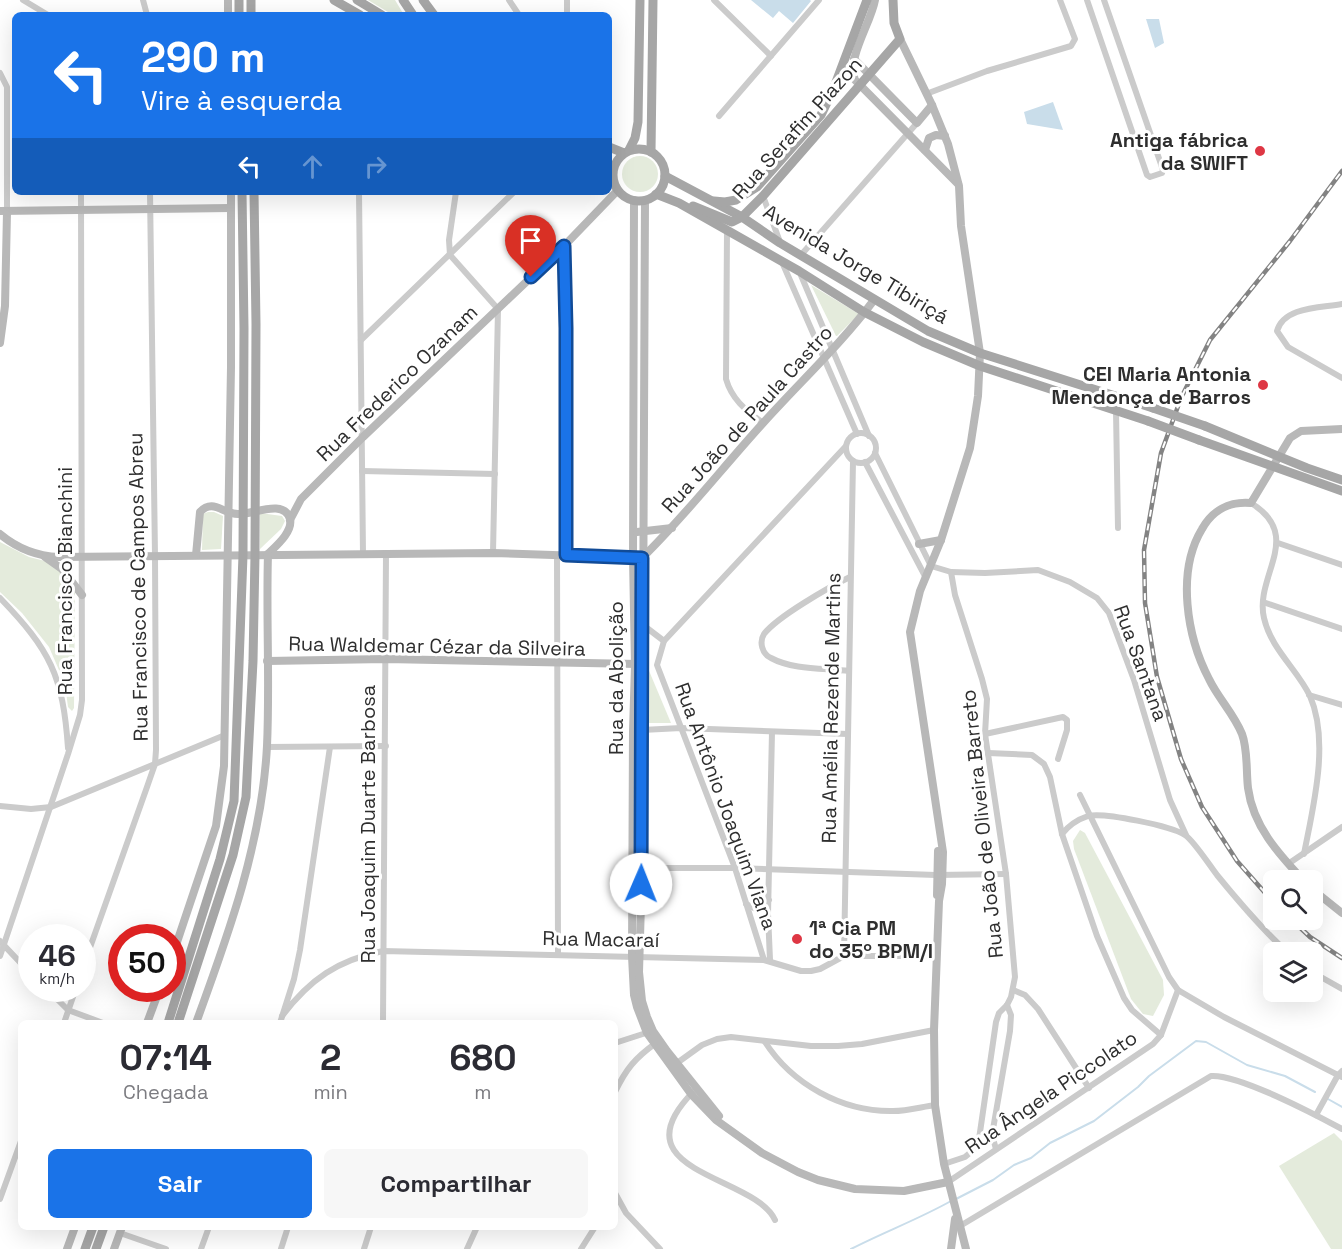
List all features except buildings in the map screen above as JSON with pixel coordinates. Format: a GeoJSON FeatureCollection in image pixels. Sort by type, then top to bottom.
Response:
{"type":"FeatureCollection","features":[{"type":"Feature","properties":{"kind":"main road"},"geometry":{"type":"LineString","coordinates":[[334,0],[355,12]]}},
{"type":"Feature","properties":{"kind":"main road"},"geometry":{"type":"LineString","coordinates":[[612,167],[627,152],[635,138],[638,122],[640,0]]}},
{"type":"Feature","properties":{"kind":"main road"},"geometry":{"type":"LineString","coordinates":[[651,152],[653,0]]}},
{"type":"Feature","properties":{"kind":"main road"},"geometry":{"type":"LineString","coordinates":[[708,200],[725,202],[736,200],[757,187],[821,115],[833,90],[867,0]]}},
{"type":"Feature","properties":{"kind":"main road"},"geometry":{"type":"LineString","coordinates":[[875,0],[854,59],[853,74],[860,86],[959,186]]}},
{"type":"Feature","properties":{"kind":"main road"},"geometry":{"type":"LineString","coordinates":[[893,0],[894,23],[946,140],[959,186],[961,226],[980,353],[978,396],[970,448],[941,540],[913,614],[910,632],[938,806],[943,852],[939,875],[934,1030],[935,1105],[950,1192],[966,1249]]}},
{"type":"Feature","properties":{"kind":"main road"},"geometry":{"type":"LineString","coordinates":[[359,1],[377,12]]}},
{"type":"Feature","properties":{"kind":"main road","name":"Rua Serafim Piazon"},"geometry":{"type":"LineString","coordinates":[[679,203],[697,207],[726,221],[732,222],[742,217],[900,39]]}},
{"type":"Feature","properties":{"kind":"main road"},"geometry":{"type":"LineString","coordinates":[[854,59],[916,123],[932,105]]}},
{"type":"Feature","properties":{"kind":"main road"},"geometry":{"type":"LineString","coordinates":[[928,154],[929,138],[936,135],[946,140]]}},
{"type":"Feature","properties":{"kind":"main road"},"geometry":{"type":"LineString","coordinates":[[928,154],[941,155],[946,140]]}},
{"type":"Feature","properties":{"kind":"main road"},"geometry":{"type":"LineString","coordinates":[[612,148],[627,152],[642,149],[651,152],[661,161],[665,176],[661,189],[656,194],[645,200],[634,200],[625,197],[618,190],[612,174]]}},
{"type":"Feature","properties":{"kind":"main road","name":"Avenida Jorge Tibiriçá"},"geometry":{"type":"LineString","coordinates":[[665,176],[742,217],[780,243],[928,331],[980,353],[1205,426],[1342,480]]}},
{"type":"Feature","properties":{"kind":"main road","name":"Rua Frederico Ozanam"},"geometry":{"type":"LineString","coordinates":[[268,554],[288,531],[290,520],[301,499],[564,246],[618,190]]}},
{"type":"Feature","properties":{"kind":"main road","name":"Avenida Jorge Tibiriçá"},"geometry":{"type":"LineString","coordinates":[[656,194],[679,203],[864,312],[923,342],[980,366],[1148,421],[1342,491]]}},
{"type":"Feature","properties":{"kind":"main road"},"geometry":{"type":"LineString","coordinates":[[183,924],[216,826],[222,797],[229,512],[231,195]]}},
{"type":"Feature","properties":{"kind":"main road"},"geometry":{"type":"LineString","coordinates":[[169,1020],[220,859],[234,801],[243,555],[242,195]]}},
{"type":"Feature","properties":{"kind":"main road"},"geometry":{"type":"LineString","coordinates":[[179,1020],[233,855],[246,797],[253,661],[255,555],[254,195]]}},
{"type":"Feature","properties":{"kind":"main road","name":"Rua da Abolição"},"geometry":{"type":"LineString","coordinates":[[634,200],[638,532],[637,868],[634,995],[639,1014],[657,1043],[716,1120],[746,1142],[783,1164],[834,1185],[880,1191],[904,1191],[948,1182]]}},
{"type":"Feature","properties":{"kind":"main road","name":"Rua da Abolição"},"geometry":{"type":"LineString","coordinates":[[638,532],[645,200]]}},
{"type":"Feature","properties":{"kind":"main road"},"geometry":{"type":"LineString","coordinates":[[0,342],[3,212],[231,208]]}},
{"type":"Feature","properties":{"kind":"main road","name":"Rua João de Paula Castro"},"geometry":{"type":"LineString","coordinates":[[638,558],[672,528],[762,423],[874,300]]}},
{"type":"Feature","properties":{"kind":"main road"},"geometry":{"type":"LineString","coordinates":[[1294,870],[1273,846],[1254,814],[1249,792],[1244,739],[1209,679],[1194,647],[1189,622],[1188,577],[1197,538],[1206,521],[1219,510],[1242,502],[1251,503],[1290,438],[1301,431],[1342,429]]}},
{"type":"Feature","properties":{"kind":"main road","name":"Rua Frederico Ozanam"},"geometry":{"type":"LineString","coordinates":[[195,555],[200,512],[206,507],[212,506],[242,514],[280,509],[301,499]]}},
{"type":"Feature","properties":{"kind":"main road"},"geometry":{"type":"LineString","coordinates":[[280,509],[288,515],[290,520]]}},
{"type":"Feature","properties":{"kind":"main road"},"geometry":{"type":"LineString","coordinates":[[638,532],[672,528]]}},
{"type":"Feature","properties":{"kind":"main road"},"geometry":{"type":"LineString","coordinates":[[0,534],[11,544],[45,557],[493,553],[638,558]]}},
{"type":"Feature","properties":{"kind":"main road"},"geometry":{"type":"LineString","coordinates":[[282,539],[287,554]]}},
{"type":"Feature","properties":{"kind":"main road"},"geometry":{"type":"LineString","coordinates":[[919,544],[941,540]]}},
{"type":"Feature","properties":{"kind":"main road"},"geometry":{"type":"LineString","coordinates":[[197,1020],[233,919],[258,813],[267,747],[268,554]]}},
{"type":"Feature","properties":{"kind":"main road"},"geometry":{"type":"LineString","coordinates":[[45,557],[62,569],[82,595]]}},
{"type":"Feature","properties":{"kind":"main road","name":"Rua da Abolição"},"geometry":{"type":"LineString","coordinates":[[637,868],[642,730],[638,664],[642,624],[638,558]]}},
{"type":"Feature","properties":{"kind":"main road","name":"Rua Waldemar Cézar da Silveira"},"geometry":{"type":"LineString","coordinates":[[267,661],[386,659],[638,664]]}},
{"type":"Feature","properties":{"kind":"main road"},"geometry":{"type":"LineString","coordinates":[[1323,897],[1342,913]]}},
{"type":"Feature","properties":{"kind":"main road"},"geometry":{"type":"LineString","coordinates":[[148,1020],[155,1002]]}},
{"type":"Feature","properties":{"kind":"main road","name":"Rua da Abolição"},"geometry":{"type":"LineString","coordinates":[[657,1043],[677,1063],[694,1092]]}},
{"type":"Feature","properties":{"kind":"main road"},"geometry":{"type":"LineString","coordinates":[[951,1249],[955,1213]]}},
{"type":"Feature","properties":{"kind":"main road"},"geometry":{"type":"LineString","coordinates":[[68,1249],[74,1230]]}},
{"type":"Feature","properties":{"kind":"main road"},"geometry":{"type":"LineString","coordinates":[[86,1249],[92,1230]]}},
{"type":"Feature","properties":{"kind":"main road"},"geometry":{"type":"LineString","coordinates":[[96,1249],[103,1230]]}},
{"type":"Feature","properties":{"kind":"main road"},"geometry":{"type":"LineString","coordinates":[[114,1249],[121,1230]]}},
{"type":"Feature","properties":{"kind":"street"},"geometry":{"type":"LineString","coordinates":[[23,0],[43,12]]}},
{"type":"Feature","properties":{"kind":"street"},"geometry":{"type":"LineString","coordinates":[[714,0],[771,56]]}},
{"type":"Feature","properties":{"kind":"street"},"geometry":{"type":"LineString","coordinates":[[719,116],[819,0]]}},
{"type":"Feature","properties":{"kind":"street"},"geometry":{"type":"LineString","coordinates":[[926,94],[987,71],[1071,46],[1075,39],[1060,0]]}},
{"type":"Feature","properties":{"kind":"street"},"geometry":{"type":"LineString","coordinates":[[1087,0],[1147,175],[1150,177],[1162,173],[1163,170],[1104,0]]}},
{"type":"Feature","properties":{"kind":"street"},"geometry":{"type":"LineString","coordinates":[[0,73],[7,87],[3,212]]}},
{"type":"Feature","properties":{"kind":"street"},"geometry":{"type":"LineString","coordinates":[[801,255],[916,123]]}},
{"type":"Feature","properties":{"kind":"street","name":"Rua Francisco Bianchini"},"geometry":{"type":"LineString","coordinates":[[0,956],[2,943],[69,754],[82,699],[81,195]]}},
{"type":"Feature","properties":{"kind":"street","name":"Rua Francisco de Campos Abreu"},"geometry":{"type":"LineString","coordinates":[[96,930],[155,764],[155,556],[150,195]]}},
{"type":"Feature","properties":{"kind":"street"},"geometry":{"type":"LineString","coordinates":[[359,195],[363,554]]}},
{"type":"Feature","properties":{"kind":"street"},"geometry":{"type":"LineString","coordinates":[[456,195],[449,240],[450,255],[498,309],[493,553]]}},
{"type":"Feature","properties":{"kind":"street"},"geometry":{"type":"LineString","coordinates":[[362,340],[511,195]]}},
{"type":"Feature","properties":{"kind":"street"},"geometry":{"type":"LineString","coordinates":[[763,196],[780,243]]}},
{"type":"Feature","properties":{"kind":"street"},"geometry":{"type":"LineString","coordinates":[[727,231],[726,379],[733,397],[744,410],[762,423]]}},
{"type":"Feature","properties":{"kind":"street"},"geometry":{"type":"LineString","coordinates":[[558,955],[558,663],[566,328],[564,246]]}},
{"type":"Feature","properties":{"kind":"street"},"geometry":{"type":"LineString","coordinates":[[782,262],[857,434]]}},
{"type":"Feature","properties":{"kind":"street"},"geometry":{"type":"LineString","coordinates":[[799,272],[869,436],[874,442],[875,453],[931,566]]}},
{"type":"Feature","properties":{"kind":"street"},"geometry":{"type":"LineString","coordinates":[[1342,304],[1296,312],[1285,318],[1277,331],[1288,347],[1342,378]]}},
{"type":"Feature","properties":{"kind":"street"},"geometry":{"type":"LineString","coordinates":[[1116,411],[1118,528]]}},
{"type":"Feature","properties":{"kind":"street"},"geometry":{"type":"LineString","coordinates":[[642,624],[664,641],[850,439],[857,434],[869,436]]}},
{"type":"Feature","properties":{"kind":"street"},"geometry":{"type":"LineString","coordinates":[[846,446],[853,461],[865,462],[875,453]]}},
{"type":"Feature","properties":{"kind":"street","name":"Rua Amélia Rezende Martins"},"geometry":{"type":"LineString","coordinates":[[844,956],[853,461]]}},
{"type":"Feature","properties":{"kind":"street"},"geometry":{"type":"LineString","coordinates":[[865,462],[926,579]]}},
{"type":"Feature","properties":{"kind":"street"},"geometry":{"type":"LineString","coordinates":[[362,471],[495,474]]}},
{"type":"Feature","properties":{"kind":"street"},"geometry":{"type":"LineString","coordinates":[[1251,503],[1264,511],[1273,526],[1278,543],[1263,602],[1263,616],[1269,635],[1309,695],[1317,727],[1319,756],[1304,854]]}},
{"type":"Feature","properties":{"kind":"street"},"geometry":{"type":"LineString","coordinates":[[1278,543],[1342,565]]}},
{"type":"Feature","properties":{"kind":"street","name":"Rua Joaquim Duarte Barbosa"},"geometry":{"type":"LineString","coordinates":[[382,1020],[386,554]]}},
{"type":"Feature","properties":{"kind":"street","name":"Rua Santana"},"geometry":{"type":"LineString","coordinates":[[931,566],[951,572],[1038,570],[1070,582],[1097,598],[1109,613],[1134,680],[1170,800],[1186,836],[1241,905],[1277,942]]}},
{"type":"Feature","properties":{"kind":"street","name":"Rua João de Oliveira Barreto"},"geometry":{"type":"LineString","coordinates":[[951,572],[955,595],[987,699],[985,734],[1006,874],[1015,977],[1007,1005],[999,1013],[996,1022],[977,1161]]}},
{"type":"Feature","properties":{"kind":"street"},"geometry":{"type":"LineString","coordinates":[[849,671],[787,664],[769,658],[763,651],[761,641],[773,625],[817,594],[850,577]]}},
{"type":"Feature","properties":{"kind":"street"},"geometry":{"type":"LineString","coordinates":[[0,597],[35,636],[49,658],[60,684],[69,754]]}},
{"type":"Feature","properties":{"kind":"street"},"geometry":{"type":"LineString","coordinates":[[1263,602],[1342,629]]}},
{"type":"Feature","properties":{"kind":"street","name":"Rua Antônio Joaquim Viana"},"geometry":{"type":"LineString","coordinates":[[664,641],[657,664],[735,868],[767,960]]}},
{"type":"Feature","properties":{"kind":"street"},"geometry":{"type":"LineString","coordinates":[[1309,695],[1342,705]]}},
{"type":"Feature","properties":{"kind":"street"},"geometry":{"type":"LineString","coordinates":[[985,734],[1063,717],[1067,720],[1067,730],[1058,759]]}},
{"type":"Feature","properties":{"kind":"street"},"geometry":{"type":"LineString","coordinates":[[642,730],[681,728],[848,734]]}},
{"type":"Feature","properties":{"kind":"street"},"geometry":{"type":"LineString","coordinates":[[767,960],[772,732]]}},
{"type":"Feature","properties":{"kind":"street"},"geometry":{"type":"LineString","coordinates":[[0,806],[31,809],[51,807],[225,735]]}},
{"type":"Feature","properties":{"kind":"street"},"geometry":{"type":"LineString","coordinates":[[267,747],[386,746]]}},
{"type":"Feature","properties":{"kind":"street"},"geometry":{"type":"LineString","coordinates":[[281,1020],[294,979],[300,950],[330,747]]}},
{"type":"Feature","properties":{"kind":"street"},"geometry":{"type":"LineString","coordinates":[[988,753],[1032,755],[1044,764],[1050,777],[1062,834],[1097,936],[1124,998],[1132,1010],[1161,1035]]}},
{"type":"Feature","properties":{"kind":"street"},"geometry":{"type":"LineString","coordinates":[[1080,795],[1169,977],[1178,990],[1224,1017],[1341,1074],[1316,1115]]}},
{"type":"Feature","properties":{"kind":"street"},"geometry":{"type":"LineString","coordinates":[[1062,834],[1075,821],[1090,815],[1117,817],[1153,824],[1186,836]]}},
{"type":"Feature","properties":{"kind":"street"},"geometry":{"type":"LineString","coordinates":[[1288,864],[1342,827]]}},
{"type":"Feature","properties":{"kind":"street"},"geometry":{"type":"LineString","coordinates":[[637,868],[735,868],[939,875],[1006,874]]}},
{"type":"Feature","properties":{"kind":"street"},"geometry":{"type":"LineString","coordinates":[[746,903],[756,909],[769,900]]}},
{"type":"Feature","properties":{"kind":"street"},"geometry":{"type":"LineString","coordinates":[[2,943],[18,960]]}},
{"type":"Feature","properties":{"kind":"street","name":"Rua Macaraí"},"geometry":{"type":"LineString","coordinates":[[282,1016],[294,1000],[322,975],[361,956],[383,951],[767,960],[801,971],[820,969],[844,956],[937,956]]}},
{"type":"Feature","properties":{"kind":"street"},"geometry":{"type":"LineString","coordinates":[[1323,978],[1342,989]]}},
{"type":"Feature","properties":{"kind":"street"},"geometry":{"type":"LineString","coordinates":[[1013,990],[1025,994],[1038,1009],[1089,1088]]}},
{"type":"Feature","properties":{"kind":"street","name":"Rua Ângela Piccolato"},"geometry":{"type":"LineString","coordinates":[[948,1182],[1153,1044],[1161,1035],[1178,990]]}},
{"type":"Feature","properties":{"kind":"street"},"geometry":{"type":"LineString","coordinates":[[60,1002],[68,1010],[95,1020]]}},
{"type":"Feature","properties":{"kind":"street"},"geometry":{"type":"LineString","coordinates":[[65,1020],[71,1002]]}},
{"type":"Feature","properties":{"kind":"street","name":"Rua João de Oliveira Barreto"},"geometry":{"type":"LineString","coordinates":[[996,1149],[993,1135],[1010,1031],[1011,1016],[1007,1005]]}},
{"type":"Feature","properties":{"kind":"street"},"geometry":{"type":"LineString","coordinates":[[677,1063],[702,1045],[717,1039],[731,1038],[838,1046],[862,1044],[934,1030]]}},
{"type":"Feature","properties":{"kind":"street"},"geometry":{"type":"LineString","coordinates":[[618,1042],[650,1032]]}},
{"type":"Feature","properties":{"kind":"street"},"geometry":{"type":"LineString","coordinates":[[765,1042],[791,1074],[828,1096],[851,1105],[892,1111],[935,1105]]}},
{"type":"Feature","properties":{"kind":"street"},"geometry":{"type":"LineString","coordinates":[[618,1087],[631,1064],[657,1043]]}},
{"type":"Feature","properties":{"kind":"street"},"geometry":{"type":"LineString","coordinates":[[960,1226],[1211,1076],[1230,1077],[1342,1129]]}},
{"type":"Feature","properties":{"kind":"street"},"geometry":{"type":"LineString","coordinates":[[694,1092],[674,1121],[670,1132],[672,1146],[677,1154],[701,1172],[766,1206],[775,1220]]}},
{"type":"Feature","properties":{"kind":"street"},"geometry":{"type":"LineString","coordinates":[[944,1164],[965,1157],[978,1146]]}},
{"type":"Feature","properties":{"kind":"street"},"geometry":{"type":"LineString","coordinates":[[0,1199],[18,1149]]}},
{"type":"Feature","properties":{"kind":"street"},"geometry":{"type":"LineString","coordinates":[[618,1200],[626,1213],[660,1249]]}},
{"type":"Feature","properties":{"kind":"street"},"geometry":{"type":"LineString","coordinates":[[121,1230],[166,1249]]}},
{"type":"Feature","properties":{"kind":"street"},"geometry":{"type":"LineString","coordinates":[[201,1249],[207,1230]]}},
{"type":"Feature","properties":{"kind":"street"},"geometry":{"type":"LineString","coordinates":[[280,1249],[287,1230]]}},
{"type":"Feature","properties":{"kind":"street"},"geometry":{"type":"LineString","coordinates":[[364,1249],[370,1230]]}},
{"type":"Feature","properties":{"kind":"street"},"geometry":{"type":"LineString","coordinates":[[467,1249],[476,1230]]}},
{"type":"Feature","properties":{"kind":"street"},"geometry":{"type":"LineString","coordinates":[[581,1249],[593,1230]]}},
{"type":"Feature","properties":{"kind":"green space"},"geometry":{"type":"Polygon","coordinates":[[[368,0],[395,0],[402,12],[388,12],[368,0]]]}},
{"type":"Feature","properties":{"kind":"green space"},"geometry":{"type":"Polygon","coordinates":[[[640,156],[652,162],[658,174],[652,186],[640,192],[628,186],[622,174],[628,162],[640,156]]]}},
{"type":"Feature","properties":{"kind":"green space"},"geometry":{"type":"Polygon","coordinates":[[[811,285],[859,314],[837,336],[836,336],[811,285]]]}},
{"type":"Feature","properties":{"kind":"green space"},"geometry":{"type":"Polygon","coordinates":[[[208,512],[223,516],[221,549],[202,550],[203,514],[208,512]]]}},
{"type":"Feature","properties":{"kind":"green space"},"geometry":{"type":"Polygon","coordinates":[[[260,513],[282,516],[285,521],[281,529],[260,549],[260,513]]]}},
{"type":"Feature","properties":{"kind":"green space"},"geometry":{"type":"Polygon","coordinates":[[[0,542],[29,557],[57,564],[75,587],[74,708],[72,711],[68,707],[65,684],[49,647],[22,613],[0,592],[0,542]]]}},
{"type":"Feature","properties":{"kind":"green space"},"geometry":{"type":"Polygon","coordinates":[[[647,666],[671,723],[643,723],[642,669],[647,666]]]}},
{"type":"Feature","properties":{"kind":"green space"},"geometry":{"type":"Polygon","coordinates":[[[1080,830],[1085,833],[1163,980],[1164,995],[1153,1016],[1143,1014],[1131,999],[1074,849],[1073,841],[1080,830]]]}},
{"type":"Feature","properties":{"kind":"green space"},"geometry":{"type":"Polygon","coordinates":[[[1334,1133],[1342,1141],[1342,1249],[1331,1249],[1279,1166],[1334,1133]]]}},
{"type":"Feature","properties":{"kind":"water"},"geometry":{"type":"Polygon","coordinates":[[[751,0],[811,1],[793,23],[779,11],[773,18],[751,0]]]}},
{"type":"Feature","properties":{"kind":"water"},"geometry":{"type":"Polygon","coordinates":[[[1146,19],[1159,19],[1164,43],[1155,48],[1146,19]]]}},
{"type":"Feature","properties":{"kind":"water"},"geometry":{"type":"Polygon","coordinates":[[[1053,102],[1063,130],[1027,124],[1024,112],[1053,102]]]}},
{"type":"Feature","properties":{"kind":"waterway"},"geometry":{"type":"LineString","coordinates":[[956,1199],[993,1180],[1014,1165],[1031,1158],[1050,1143],[1094,1121],[1196,1041],[1206,1042],[1247,1065],[1285,1076],[1315,1092]]}},
{"type":"Feature","properties":{"kind":"waterway"},"geometry":{"type":"LineString","coordinates":[[1328,1099],[1342,1107]]}},
{"type":"Feature","properties":{"kind":"waterway"},"geometry":{"type":"LineString","coordinates":[[851,1249],[951,1201]]}},
{"type":"Feature","properties":{"kind":"railway"},"geometry":{"type":"LineString","coordinates":[[1263,891],[1237,861],[1202,807],[1181,759],[1157,677],[1145,603],[1144,550],[1161,453],[1181,398],[1210,340],[1290,241],[1342,171]]}},
{"type":"Feature","properties":{"kind":"railway"},"geometry":{"type":"LineString","coordinates":[[1303,930],[1342,958]]}},
{"type":"Feature","properties":{"kind":"place","name":"Antiga fábrica da SWIFT"},"geometry":{"type":"Point","coordinates":[1260,151]}},
{"type":"Feature","properties":{"kind":"place","name":"CEI Maria Antonia Mendonça de Barros"},"geometry":{"type":"Point","coordinates":[1263,385]}},
{"type":"Feature","properties":{"kind":"place","name":"1ª Cia PM do 35º BPM/I"},"geometry":{"type":"Point","coordinates":[797,939]}},
{"type":"Feature","properties":{"kind":"route"},"geometry":{"type":"LineString","coordinates":[[531,277],[564,246],[566,555],[642,558],[641,884]]}}]}
